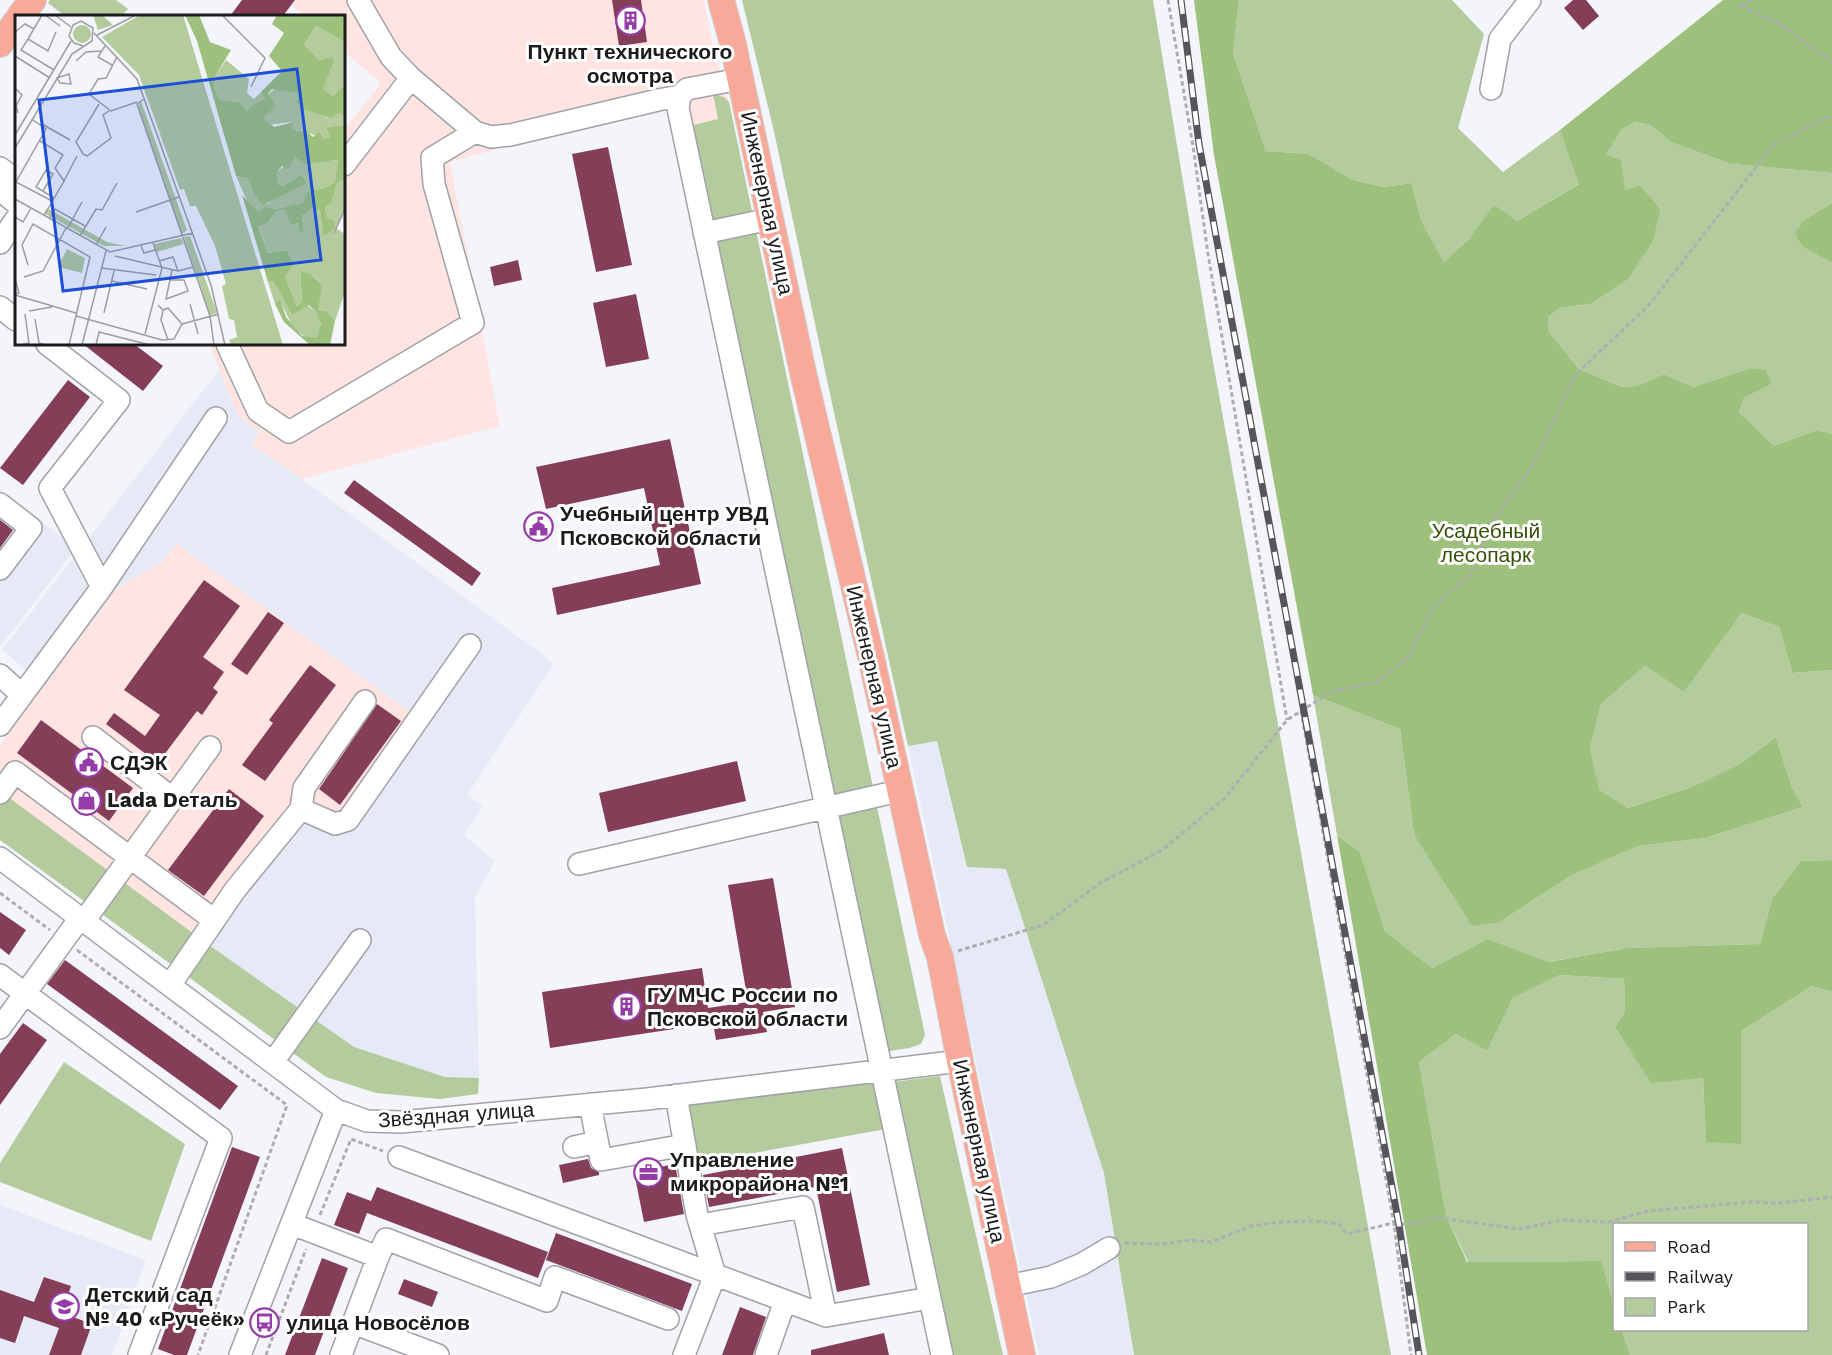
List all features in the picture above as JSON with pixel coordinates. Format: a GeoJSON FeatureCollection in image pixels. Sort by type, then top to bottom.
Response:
{"type":"FeatureCollection","features":[{"type":"Feature","properties":{"kind":"main road"},"geometry":{"type":"LineString","coordinates":[[21,15],[33,0]]}},
{"type":"Feature","properties":{"kind":"main road","name":"Инженерная улица"},"geometry":{"type":"LineString","coordinates":[[722,0],[804,376],[871,657],[932,935],[939,957],[1022,1355]]}},
{"type":"Feature","properties":{"kind":"main road"},"geometry":{"type":"LineString","coordinates":[[0,44],[15,23]]}},
{"type":"Feature","properties":{"kind":"street"},"geometry":{"type":"LineString","coordinates":[[358,0],[391,57],[411,78],[476,132],[491,137],[510,135],[680,96],[687,89],[740,79]]}},
{"type":"Feature","properties":{"kind":"street"},"geometry":{"type":"LineString","coordinates":[[1491,89],[1500,39],[1530,0]]}},
{"type":"Feature","properties":{"kind":"street"},"geometry":{"type":"LineString","coordinates":[[345,164],[411,78]]}},
{"type":"Feature","properties":{"kind":"street"},"geometry":{"type":"LineString","coordinates":[[680,96],[678,108],[704,234],[942,1355]]}},
{"type":"Feature","properties":{"kind":"street"},"geometry":{"type":"LineString","coordinates":[[227,345],[258,411],[289,432],[473,323],[434,184],[432,158],[476,132]]}},
{"type":"Feature","properties":{"kind":"street"},"geometry":{"type":"LineString","coordinates":[[0,168],[15,179]]}},
{"type":"Feature","properties":{"kind":"street"},"geometry":{"type":"LineString","coordinates":[[0,190],[15,202]]}},
{"type":"Feature","properties":{"kind":"street"},"geometry":{"type":"LineString","coordinates":[[704,234],[770,219]]}},
{"type":"Feature","properties":{"kind":"street"},"geometry":{"type":"LineString","coordinates":[[0,243],[15,220]]}},
{"type":"Feature","properties":{"kind":"street"},"geometry":{"type":"LineString","coordinates":[[0,307],[15,319]]}},
{"type":"Feature","properties":{"kind":"street"},"geometry":{"type":"LineString","coordinates":[[48,345],[119,400],[50,488],[102,587]]}},
{"type":"Feature","properties":{"kind":"street"},"geometry":{"type":"LineString","coordinates":[[2,719],[102,587],[216,418]]}},
{"type":"Feature","properties":{"kind":"street"},"geometry":{"type":"LineString","coordinates":[[0,504],[31,528],[0,569]]}},
{"type":"Feature","properties":{"kind":"street"},"geometry":{"type":"LineString","coordinates":[[301,809],[335,824],[348,820],[470,645]]}},
{"type":"Feature","properties":{"kind":"street"},"geometry":{"type":"LineString","coordinates":[[0,675],[22,695]]}},
{"type":"Feature","properties":{"kind":"street"},"geometry":{"type":"LineString","coordinates":[[170,985],[235,890],[301,809],[304,788],[365,701]]}},
{"type":"Feature","properties":{"kind":"street"},"geometry":{"type":"LineString","coordinates":[[93,737],[172,798]]}},
{"type":"Feature","properties":{"kind":"street"},"geometry":{"type":"LineString","coordinates":[[0,1028],[210,747]]}},
{"type":"Feature","properties":{"kind":"street"},"geometry":{"type":"LineString","coordinates":[[0,793],[15,772],[214,920]]}},
{"type":"Feature","properties":{"kind":"street"},"geometry":{"type":"LineString","coordinates":[[579,864],[900,791]]}},
{"type":"Feature","properties":{"kind":"street","name":"Звёздная улица"},"geometry":{"type":"LineString","coordinates":[[0,858],[336,1110],[367,1121],[401,1122],[590,1104],[960,1061]]}},
{"type":"Feature","properties":{"kind":"street"},"geometry":{"type":"LineString","coordinates":[[273,1062],[360,940]]}},
{"type":"Feature","properties":{"kind":"street"},"geometry":{"type":"LineString","coordinates":[[0,975],[221,1138],[139,1355]]}},
{"type":"Feature","properties":{"kind":"street"},"geometry":{"type":"LineString","coordinates":[[676,1095],[700,1225],[715,1275],[684,1355]]}},
{"type":"Feature","properties":{"kind":"street"},"geometry":{"type":"LineString","coordinates":[[590,1104],[601,1160],[685,1145]]}},
{"type":"Feature","properties":{"kind":"street"},"geometry":{"type":"LineString","coordinates":[[240,1355],[336,1110]]}},
{"type":"Feature","properties":{"kind":"street"},"geometry":{"type":"LineString","coordinates":[[574,1147],[597,1142]]}},
{"type":"Feature","properties":{"kind":"street"},"geometry":{"type":"LineString","coordinates":[[399,1157],[826,1316],[930,1298]]}},
{"type":"Feature","properties":{"kind":"street"},"geometry":{"type":"LineString","coordinates":[[700,1225],[804,1207],[826,1316]]}},
{"type":"Feature","properties":{"kind":"street"},"geometry":{"type":"LineString","coordinates":[[292,1224],[378,1257]]}},
{"type":"Feature","properties":{"kind":"street"},"geometry":{"type":"LineString","coordinates":[[341,1355],[386,1239],[547,1301],[555,1277],[669,1319]]}},
{"type":"Feature","properties":{"kind":"street"},"geometry":{"type":"LineString","coordinates":[[1008,1286],[1051,1277],[1082,1264],[1109,1248]]}},
{"type":"Feature","properties":{"kind":"street"},"geometry":{"type":"LineString","coordinates":[[766,1355],[785,1301]]}},
{"type":"Feature","properties":{"kind":"street"},"geometry":{"type":"LineString","coordinates":[[353,1323],[438,1355]]}},
{"type":"Feature","properties":{"kind":"path"},"geometry":{"type":"LineString","coordinates":[[1168,0],[1193,146],[1208,254],[1287,720]]}},
{"type":"Feature","properties":{"kind":"path"},"geometry":{"type":"LineString","coordinates":[[1752,0],[1741,6],[1780,24],[1832,61]]}},
{"type":"Feature","properties":{"kind":"path"},"geometry":{"type":"LineString","coordinates":[[939,957],[1043,925],[1099,884],[1162,850],[1224,798],[1287,720],[1331,692],[1377,682],[1407,659],[1434,606],[1470,575],[1489,526],[1532,467],[1575,375],[1649,305],[1774,144],[1832,115]]}},
{"type":"Feature","properties":{"kind":"path"},"geometry":{"type":"LineString","coordinates":[[1301,711],[1394,1224],[1411,1355]]}},
{"type":"Feature","properties":{"kind":"path"},"geometry":{"type":"LineString","coordinates":[[0,893],[287,1105],[198,1355]]}},
{"type":"Feature","properties":{"kind":"path"},"geometry":{"type":"LineString","coordinates":[[1109,1248],[1127,1242],[1162,1244],[1190,1240],[1211,1242],[1251,1226],[1281,1222],[1315,1221],[1339,1224],[1347,1234],[1394,1224],[1440,1218],[1520,1228],[1561,1220],[1609,1222],[1648,1211],[1750,1202],[1779,1203],[1832,1197]]}},
{"type":"Feature","properties":{"kind":"shaded area"},"geometry":{"type":"Polygon","coordinates":[[[296,0],[704,0],[712,43],[729,102],[724,97],[718,119],[685,127],[678,102],[609,118],[450,162],[500,426],[302,479],[252,445],[259,432],[238,416],[209,345],[345,345],[345,129],[381,83],[345,52],[345,15],[303,15],[292,6],[296,0]]]}},
{"type":"Feature","properties":{"kind":"shaded area"},"geometry":{"type":"Polygon","coordinates":[[[219,370],[238,416],[259,432],[252,445],[302,479],[554,664],[467,795],[483,806],[464,835],[495,861],[475,897],[479,1078],[445,1077],[354,1047],[209,945],[305,818],[343,814],[413,714],[177,544],[162,562],[117,588],[44,685],[2,650],[219,370]]]}},
{"type":"Feature","properties":{"kind":"shaded area"},"geometry":{"type":"Polygon","coordinates":[[[0,489],[76,548],[0,647],[0,489]]]}},
{"type":"Feature","properties":{"kind":"shaded area"},"geometry":{"type":"Polygon","coordinates":[[[177,544],[414,715],[343,814],[305,819],[209,945],[0,791],[0,745],[117,588],[162,562],[177,544]]]}},
{"type":"Feature","properties":{"kind":"shaded area"},"geometry":{"type":"Polygon","coordinates":[[[937,741],[967,867],[1006,869],[1104,1173],[1134,1355],[1039,1355],[908,746],[937,741]]]}},
{"type":"Feature","properties":{"kind":"shaded area","name":"Детский сад № 40 «Ручеёк»"},"geometry":{"type":"Polygon","coordinates":[[[0,1205],[146,1260],[112,1355],[0,1355],[0,1205]]]}},
{"type":"Feature","properties":{"kind":"green space"},"geometry":{"type":"Polygon","coordinates":[[[50,0],[116,0],[128,9],[122,15],[64,15],[48,3],[50,0]]]}},
{"type":"Feature","properties":{"kind":"green space"},"geometry":{"type":"Polygon","coordinates":[[[742,0],[1153,0],[1209,339],[1391,1355],[1134,1355],[1104,1173],[1006,869],[967,867],[937,741],[908,746],[773,127],[742,0]]]}},
{"type":"Feature","properties":{"kind":"green space","name":"Усадебный лесопарк"},"geometry":{"type":"Polygon","coordinates":[[[1194,0],[1239,0],[1233,53],[1266,151],[1309,154],[1353,180],[1384,187],[1411,183],[1421,221],[1444,263],[1469,239],[1494,205],[1517,221],[1579,184],[1560,130],[1723,0],[1832,0],[1832,173],[1731,164],[1673,143],[1650,125],[1635,122],[1621,130],[1606,155],[1621,160],[1625,190],[1640,186],[1660,209],[1653,241],[1628,279],[1590,304],[1560,308],[1548,317],[1549,332],[1579,369],[1622,387],[1637,386],[1664,374],[1693,387],[1751,368],[1766,370],[1772,384],[1744,398],[1739,412],[1774,446],[1817,430],[1832,434],[1832,670],[1793,673],[1779,627],[1742,613],[1684,692],[1645,665],[1601,704],[1590,749],[1599,790],[1628,808],[1689,788],[1740,764],[1776,737],[1792,788],[1803,807],[1705,838],[1638,846],[1570,876],[1500,922],[1472,926],[1414,834],[1400,729],[1313,695],[1214,155],[1194,0]]]}},
{"type":"Feature","properties":{"kind":"green space"},"geometry":{"type":"Polygon","coordinates":[[[1239,0],[1452,0],[1484,34],[1458,128],[1503,172],[1560,130],[1580,183],[1517,221],[1494,206],[1469,239],[1444,264],[1420,221],[1410,183],[1384,187],[1353,180],[1309,154],[1266,151],[1233,53],[1239,0]]]}},
{"type":"Feature","properties":{"kind":"green space"},"geometry":{"type":"Polygon","coordinates":[[[713,94],[724,97],[729,102],[925,1035],[921,1044],[909,1048],[878,1053],[685,127],[718,119],[713,94]]]}},
{"type":"Feature","properties":{"kind":"green space"},"geometry":{"type":"Polygon","coordinates":[[[1635,122],[1650,125],[1673,143],[1731,164],[1832,173],[1832,203],[1803,221],[1803,247],[1832,263],[1832,434],[1817,430],[1774,446],[1739,412],[1744,398],[1772,384],[1766,370],[1751,368],[1693,387],[1664,374],[1637,386],[1622,387],[1579,369],[1549,332],[1548,317],[1560,308],[1590,304],[1625,190],[1606,155],[1621,130],[1635,122]]]}},
{"type":"Feature","properties":{"kind":"green space"},"geometry":{"type":"Polygon","coordinates":[[[1832,203],[1832,263],[1803,247],[1795,234],[1803,221],[1832,203]]]}},
{"type":"Feature","properties":{"kind":"green space"},"geometry":{"type":"Polygon","coordinates":[[[1742,613],[1779,627],[1794,673],[1832,670],[1832,860],[1801,861],[1772,899],[1760,944],[1627,948],[1547,962],[1488,939],[1432,968],[1385,931],[1360,852],[1337,835],[1313,695],[1400,729],[1414,834],[1500,922],[1570,876],[1638,846],[1705,838],[1803,807],[1792,788],[1776,737],[1740,764],[1689,788],[1628,808],[1598,790],[1590,749],[1601,704],[1645,664],[1684,692],[1742,613]]]}},
{"type":"Feature","properties":{"kind":"green space"},"geometry":{"type":"Polygon","coordinates":[[[0,791],[209,945],[354,1047],[445,1077],[479,1078],[478,1094],[440,1099],[376,1093],[326,1077],[0,840],[0,791]]]}},
{"type":"Feature","properties":{"kind":"green space"},"geometry":{"type":"Polygon","coordinates":[[[1337,835],[1360,852],[1385,931],[1432,968],[1488,939],[1548,962],[1627,948],[1760,944],[1772,899],[1801,861],[1832,860],[1832,992],[1812,986],[1741,1031],[1741,1144],[1706,1142],[1703,1078],[1651,1083],[1615,1027],[1625,1012],[1624,979],[1560,975],[1513,998],[1487,1051],[1456,1034],[1419,1062],[1446,1215],[1467,1262],[1601,1261],[1613,1302],[1613,1331],[1622,1331],[1630,1355],[1427,1355],[1337,835]]]}},
{"type":"Feature","properties":{"kind":"green space"},"geometry":{"type":"Polygon","coordinates":[[[1560,975],[1624,979],[1625,1012],[1615,1027],[1651,1082],[1703,1078],[1706,1141],[1741,1144],[1741,1031],[1812,986],[1832,992],[1832,1355],[1630,1355],[1622,1331],[1808,1331],[1808,1223],[1613,1223],[1613,1302],[1600,1261],[1468,1262],[1446,1215],[1419,1062],[1456,1034],[1487,1051],[1513,998],[1560,975]]]}},
{"type":"Feature","properties":{"kind":"green space"},"geometry":{"type":"Polygon","coordinates":[[[64,1062],[185,1144],[151,1241],[0,1182],[0,1163],[64,1062]]]}},
{"type":"Feature","properties":{"kind":"green space"},"geometry":{"type":"Polygon","coordinates":[[[940,1076],[1003,1355],[950,1355],[893,1082],[940,1076]]]}},
{"type":"Feature","properties":{"kind":"green space"},"geometry":{"type":"Polygon","coordinates":[[[874,1082],[886,1129],[694,1164],[683,1104],[874,1082]]]}},
{"type":"Feature","properties":{"kind":"building"},"geometry":{"type":"Polygon","coordinates":[[[242,0],[295,0],[284,15],[231,15],[242,0]]]}},
{"type":"Feature","properties":{"kind":"building","name":"Пункт технического осмотра"},"geometry":{"type":"Polygon","coordinates":[[[612,0],[641,0],[647,42],[619,46],[612,0]]]}},
{"type":"Feature","properties":{"kind":"building"},"geometry":{"type":"Polygon","coordinates":[[[1573,0],[1586,0],[1599,16],[1583,30],[1564,8],[1573,0]]]}},
{"type":"Feature","properties":{"kind":"building"},"geometry":{"type":"Polygon","coordinates":[[[608,147],[632,265],[596,272],[572,154],[608,147]]]}},
{"type":"Feature","properties":{"kind":"building"},"geometry":{"type":"Polygon","coordinates":[[[518,260],[522,280],[494,286],[490,267],[518,260]]]}},
{"type":"Feature","properties":{"kind":"building"},"geometry":{"type":"Polygon","coordinates":[[[636,294],[649,359],[606,367],[593,303],[636,294]]]}},
{"type":"Feature","properties":{"kind":"building"},"geometry":{"type":"Polygon","coordinates":[[[84,345],[135,345],[163,366],[143,391],[84,345]]]}},
{"type":"Feature","properties":{"kind":"building"},"geometry":{"type":"Polygon","coordinates":[[[68,380],[90,397],[23,485],[0,468],[68,380]]]}},
{"type":"Feature","properties":{"kind":"building"},"geometry":{"type":"Polygon","coordinates":[[[670,439],[701,584],[557,615],[552,588],[660,565],[644,488],[546,509],[536,467],[670,439]]]}},
{"type":"Feature","properties":{"kind":"building"},"geometry":{"type":"Polygon","coordinates":[[[354,480],[481,573],[472,586],[344,493],[354,480]]]}},
{"type":"Feature","properties":{"kind":"building"},"geometry":{"type":"Polygon","coordinates":[[[0,520],[13,530],[0,548],[0,520]]]}},
{"type":"Feature","properties":{"kind":"building"},"geometry":{"type":"Polygon","coordinates":[[[204,580],[240,606],[203,657],[224,672],[213,688],[218,692],[202,715],[197,711],[158,763],[106,724],[114,713],[145,736],[160,715],[124,690],[204,580]]]}},
{"type":"Feature","properties":{"kind":"building"},"geometry":{"type":"Polygon","coordinates":[[[268,612],[284,623],[247,675],[231,664],[268,612]]]}},
{"type":"Feature","properties":{"kind":"building"},"geometry":{"type":"Polygon","coordinates":[[[310,665],[336,685],[265,781],[242,765],[273,723],[269,720],[310,665]]]}},
{"type":"Feature","properties":{"kind":"building"},"geometry":{"type":"Polygon","coordinates":[[[377,704],[401,721],[340,805],[319,789],[377,704]]]}},
{"type":"Feature","properties":{"kind":"building"},"geometry":{"type":"Polygon","coordinates":[[[41,720],[133,788],[109,821],[17,753],[41,720]]]}},
{"type":"Feature","properties":{"kind":"building"},"geometry":{"type":"Polygon","coordinates":[[[737,761],[746,801],[608,832],[599,793],[737,761]]]}},
{"type":"Feature","properties":{"kind":"building"},"geometry":{"type":"Polygon","coordinates":[[[229,789],[264,816],[204,896],[168,870],[229,789]]]}},
{"type":"Feature","properties":{"kind":"building","name":"ГУ МЧС России по Псковской области"},"geometry":{"type":"Polygon","coordinates":[[[773,878],[795,1007],[763,1012],[767,1032],[716,1040],[713,1023],[550,1048],[542,992],[702,968],[708,1008],[748,1002],[728,885],[773,878]]]}},
{"type":"Feature","properties":{"kind":"building"},"geometry":{"type":"Polygon","coordinates":[[[0,912],[26,930],[9,955],[0,948],[0,912]]]}},
{"type":"Feature","properties":{"kind":"building"},"geometry":{"type":"Polygon","coordinates":[[[65,960],[238,1086],[220,1110],[47,984],[65,960]]]}},
{"type":"Feature","properties":{"kind":"building"},"geometry":{"type":"Polygon","coordinates":[[[23,1023],[47,1040],[0,1105],[0,1054],[23,1023]]]}},
{"type":"Feature","properties":{"kind":"building"},"geometry":{"type":"Polygon","coordinates":[[[232,1147],[260,1157],[187,1355],[174,1355],[158,1349],[232,1147]]]}},
{"type":"Feature","properties":{"kind":"building"},"geometry":{"type":"Polygon","coordinates":[[[842,1148],[870,1285],[837,1292],[816,1187],[709,1207],[703,1175],[842,1148]]]}},
{"type":"Feature","properties":{"kind":"building"},"geometry":{"type":"Polygon","coordinates":[[[588,1159],[591,1168],[599,1172],[599,1175],[563,1183],[559,1165],[588,1159]]]}},
{"type":"Feature","properties":{"kind":"building"},"geometry":{"type":"Polygon","coordinates":[[[675,1164],[684,1214],[644,1222],[634,1172],[675,1164]]]}},
{"type":"Feature","properties":{"kind":"building"},"geometry":{"type":"Polygon","coordinates":[[[377,1187],[548,1252],[538,1278],[367,1213],[359,1234],[334,1225],[347,1192],[371,1201],[377,1187]]]}},
{"type":"Feature","properties":{"kind":"building"},"geometry":{"type":"Polygon","coordinates":[[[556,1233],[692,1284],[682,1311],[546,1260],[556,1233]]]}},
{"type":"Feature","properties":{"kind":"building"},"geometry":{"type":"Polygon","coordinates":[[[322,1258],[348,1268],[315,1355],[285,1355],[322,1258]]]}},
{"type":"Feature","properties":{"kind":"building"},"geometry":{"type":"Polygon","coordinates":[[[44,1277],[71,1286],[62,1313],[92,1324],[81,1355],[49,1355],[59,1328],[24,1316],[15,1343],[0,1338],[0,1290],[34,1302],[44,1277]]]}},
{"type":"Feature","properties":{"kind":"building"},"geometry":{"type":"Polygon","coordinates":[[[404,1279],[438,1292],[432,1307],[398,1294],[404,1279]]]}},
{"type":"Feature","properties":{"kind":"building"},"geometry":{"type":"Polygon","coordinates":[[[740,1307],[766,1317],[753,1355],[722,1355],[740,1307]]]}},
{"type":"Feature","properties":{"kind":"building"},"geometry":{"type":"Polygon","coordinates":[[[884,1333],[889,1355],[811,1355],[811,1350],[884,1333]]]}},
{"type":"Feature","properties":{"kind":"railway"},"geometry":{"type":"LineString","coordinates":[[1181,0],[1199,144],[1399,1225],[1419,1355]]}},
{"type":"Feature","properties":{"kind":"place","name":"Пункт технического осмотра"},"geometry":{"type":"Point","coordinates":[630,21]}},
{"type":"Feature","properties":{"kind":"place","name":"Учебный центр УВД Псковской области"},"geometry":{"type":"Point","coordinates":[539,526]}},
{"type":"Feature","properties":{"kind":"place","name":"СДЭК"},"geometry":{"type":"Point","coordinates":[89,763]}},
{"type":"Feature","properties":{"kind":"place","name":"Lada Dеталь"},"geometry":{"type":"Point","coordinates":[86,800]}},
{"type":"Feature","properties":{"kind":"place","name":"ГУ МЧС России по Псковской области"},"geometry":{"type":"Point","coordinates":[626,1007]}},
{"type":"Feature","properties":{"kind":"place","name":"Управление микрорайона №1"},"geometry":{"type":"Point","coordinates":[649,1172]}},
{"type":"Feature","properties":{"kind":"place","name":"Детский сад № 40 «Ручеёк»"},"geometry":{"type":"Point","coordinates":[64,1307]}},
{"type":"Feature","properties":{"kind":"place","name":"улица Новосёлов"},"geometry":{"type":"Point","coordinates":[265,1323]}}]}
